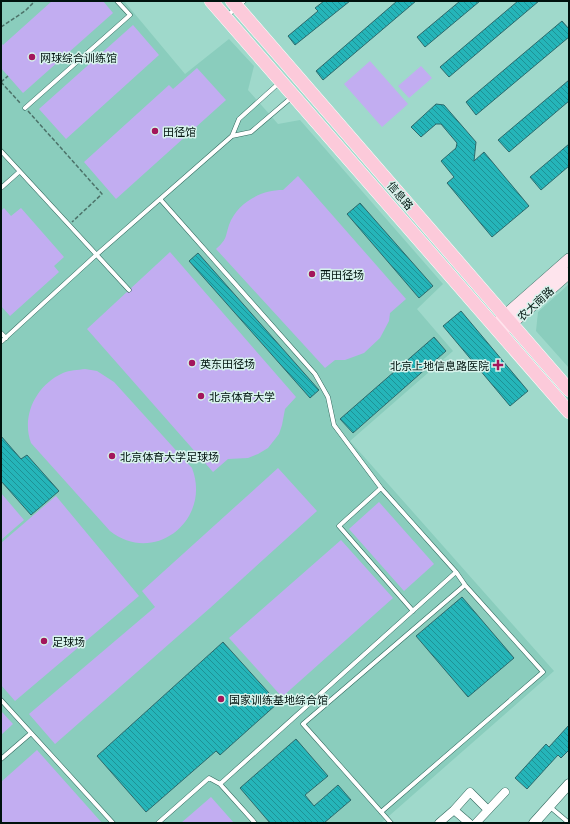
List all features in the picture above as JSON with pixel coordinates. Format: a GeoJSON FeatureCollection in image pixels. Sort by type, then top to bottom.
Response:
{"type":"FeatureCollection","features":[{"type":"Feature","properties":{"kind":"main road","name":"信息路"},"geometry":{"type":"LineString","coordinates":[[211,1],[569,412]]}},
{"type":"Feature","properties":{"kind":"main road","name":"信息路"},"geometry":{"type":"LineString","coordinates":[[238,3],[569,390]]}},
{"type":"Feature","properties":{"kind":"main road","name":"农大南路"},"geometry":{"type":"LineString","coordinates":[[509,320],[569,259]]}},
{"type":"Feature","properties":{"kind":"main road","name":"农大南路"},"geometry":{"type":"LineString","coordinates":[[509,320],[569,273]]}},
{"type":"Feature","properties":{"kind":"main road"},"geometry":{"type":"LineString","coordinates":[[498,329],[509,320]]}},
{"type":"Feature","properties":{"kind":"street"},"geometry":{"type":"LineString","coordinates":[[534,823],[569,784]]}},
{"type":"Feature","properties":{"kind":"street"},"geometry":{"type":"LineString","coordinates":[[439,823],[454,810],[470,792],[488,810]]}},
{"type":"Feature","properties":{"kind":"street"},"geometry":{"type":"LineString","coordinates":[[476,823],[505,792]]}},
{"type":"Feature","properties":{"kind":"street"},"geometry":{"type":"LineString","coordinates":[[454,810],[468,823]]}},
{"type":"Feature","properties":{"kind":"lane"},"geometry":{"type":"LineString","coordinates":[[25,108],[130,15],[117,1]]}},
{"type":"Feature","properties":{"kind":"lane"},"geometry":{"type":"LineString","coordinates":[[225,17],[238,3]]}},
{"type":"Feature","properties":{"kind":"lane"},"geometry":{"type":"LineString","coordinates":[[1,342],[95,256],[232,136],[239,119],[281,81]]}},
{"type":"Feature","properties":{"kind":"lane"},"geometry":{"type":"LineString","coordinates":[[232,136],[251,132],[294,95]]}},
{"type":"Feature","properties":{"kind":"lane"},"geometry":{"type":"LineString","coordinates":[[1,151],[95,256],[129,290]]}},
{"type":"Feature","properties":{"kind":"lane"},"geometry":{"type":"LineString","coordinates":[[1,188],[20,172]]}},
{"type":"Feature","properties":{"kind":"lane"},"geometry":{"type":"LineString","coordinates":[[160,199],[315,374],[328,398],[334,425],[381,488],[543,672],[381,812]]}},
{"type":"Feature","properties":{"kind":"lane"},"geometry":{"type":"LineString","coordinates":[[1,333],[6,338]]}},
{"type":"Feature","properties":{"kind":"lane"},"geometry":{"type":"LineString","coordinates":[[381,488],[339,526],[413,611]]}},
{"type":"Feature","properties":{"kind":"lane"},"geometry":{"type":"LineString","coordinates":[[220,784],[456,572]]}},
{"type":"Feature","properties":{"kind":"lane"},"geometry":{"type":"LineString","coordinates":[[391,823],[303,724],[465,585]]}},
{"type":"Feature","properties":{"kind":"lane"},"geometry":{"type":"LineString","coordinates":[[1,700],[30,734],[113,823]]}},
{"type":"Feature","properties":{"kind":"lane"},"geometry":{"type":"LineString","coordinates":[[1,759],[30,734]]}},
{"type":"Feature","properties":{"kind":"lane"},"geometry":{"type":"LineString","coordinates":[[158,823],[210,778],[220,784],[255,823]]}},
{"type":"Feature","properties":{"kind":"lane"},"geometry":{"type":"LineString","coordinates":[[549,806],[569,823]]}},
{"type":"Feature","properties":{"kind":"path"},"geometry":{"type":"LineString","coordinates":[[1,27],[25,11],[35,1]]}},
{"type":"Feature","properties":{"kind":"path"},"geometry":{"type":"LineString","coordinates":[[8,76],[1,82],[102,194],[68,226]]}},
{"type":"Feature","properties":{"kind":"shaded area","name":"北京体育大学"},"geometry":{"type":"Polygon","coordinates":[[[1,1],[124,1],[185,74],[229,39],[254,66],[248,90],[278,124],[300,120],[443,284],[417,309],[453,351],[350,441],[554,671],[381,823],[1,823],[1,1]]]}},
{"type":"Feature","properties":{"kind":"shaded area","name":"网球综合训练馆"},"geometry":{"type":"Polygon","coordinates":[[[52,1],[103,1],[113,13],[23,93],[1,68],[1,43],[3,45],[52,1]]]}},
{"type":"Feature","properties":{"kind":"shaded area"},"geometry":{"type":"Polygon","coordinates":[[[133,25],[159,55],[66,139],[39,109],[133,25]]]}},
{"type":"Feature","properties":{"kind":"shaded area"},"geometry":{"type":"Polygon","coordinates":[[[370,61],[408,104],[382,127],[344,84],[370,61]]]}},
{"type":"Feature","properties":{"kind":"shaded area"},"geometry":{"type":"Polygon","coordinates":[[[421,66],[432,78],[409,98],[398,86],[421,66]]]}},
{"type":"Feature","properties":{"kind":"shaded area","name":"田径馆"},"geometry":{"type":"Polygon","coordinates":[[[197,68],[226,100],[116,199],[84,162],[169,85],[173,89],[197,68]]]}},
{"type":"Feature","properties":{"kind":"shaded area","name":"西田径场"},"geometry":{"type":"Polygon","coordinates":[[[298,176],[406,299],[390,313],[389,321],[380,338],[364,353],[345,360],[335,360],[325,368],[216,249],[225,238],[233,217],[244,204],[250,199],[266,192],[283,190],[298,176]]]}},
{"type":"Feature","properties":{"kind":"shaded area"},"geometry":{"type":"Polygon","coordinates":[[[4,208],[11,216],[21,208],[64,257],[54,266],[59,272],[10,316],[1,306],[1,211],[4,208]]]}},
{"type":"Feature","properties":{"kind":"shaded area","name":"英东田径场"},"geometry":{"type":"Polygon","coordinates":[[[170,252],[296,397],[285,409],[279,434],[268,448],[248,458],[228,459],[213,472],[87,329],[170,252]]]}},
{"type":"Feature","properties":{"kind":"shaded area"},"geometry":{"type":"Polygon","coordinates":[[[569,284],[569,368],[536,331],[538,312],[569,284]]]}},
{"type":"Feature","properties":{"kind":"shaded area","name":"北京体育大学足球场"},"geometry":{"type":"Polygon","coordinates":[[[85,369],[97,371],[114,382],[192,468],[196,487],[194,505],[186,520],[175,532],[161,540],[144,543],[127,540],[110,531],[31,443],[28,433],[28,422],[33,402],[38,393],[53,378],[63,373],[85,369]]]}},
{"type":"Feature","properties":{"kind":"shaded area"},"geometry":{"type":"Polygon","coordinates":[[[278,468],[317,511],[210,608],[55,744],[29,714],[155,607],[142,591],[278,468]]]}},
{"type":"Feature","properties":{"kind":"shaded area"},"geometry":{"type":"Polygon","coordinates":[[[1,493],[24,520],[1,540],[1,493]]]}},
{"type":"Feature","properties":{"kind":"shaded area","name":"足球场"},"geometry":{"type":"Polygon","coordinates":[[[56,496],[139,596],[15,701],[1,685],[1,543],[56,496]]]}},
{"type":"Feature","properties":{"kind":"shaded area"},"geometry":{"type":"Polygon","coordinates":[[[379,502],[434,564],[404,591],[349,529],[379,502]]]}},
{"type":"Feature","properties":{"kind":"shaded area"},"geometry":{"type":"Polygon","coordinates":[[[341,540],[393,598],[282,697],[229,638],[341,540]]]}},
{"type":"Feature","properties":{"kind":"shaded area"},"geometry":{"type":"Polygon","coordinates":[[[1,711],[13,724],[1,735],[1,711]]]}},
{"type":"Feature","properties":{"kind":"shaded area"},"geometry":{"type":"Polygon","coordinates":[[[37,750],[102,823],[1,823],[1,782],[37,750]]]}},
{"type":"Feature","properties":{"kind":"shaded area"},"geometry":{"type":"Polygon","coordinates":[[[211,797],[234,823],[181,823],[211,797]]]}},
{"type":"Feature","properties":{"kind":"building"},"geometry":{"type":"Polygon","coordinates":[[[324,1],[350,1],[295,45],[288,36],[318,11],[315,8],[324,1]]]}},
{"type":"Feature","properties":{"kind":"building"},"geometry":{"type":"Polygon","coordinates":[[[397,1],[416,1],[323,80],[316,71],[397,1]]]}},
{"type":"Feature","properties":{"kind":"building"},"geometry":{"type":"Polygon","coordinates":[[[460,1],[480,1],[425,47],[417,37],[460,1]]]}},
{"type":"Feature","properties":{"kind":"building"},"geometry":{"type":"Polygon","coordinates":[[[518,1],[539,1],[449,77],[440,67],[518,1]]]}},
{"type":"Feature","properties":{"kind":"building"},"geometry":{"type":"Polygon","coordinates":[[[562,21],[569,29],[569,37],[476,115],[466,102],[562,21]]]}},
{"type":"Feature","properties":{"kind":"building"},"geometry":{"type":"Polygon","coordinates":[[[569,80],[569,101],[509,152],[498,140],[569,80]]]}},
{"type":"Feature","properties":{"kind":"building"},"geometry":{"type":"Polygon","coordinates":[[[436,104],[444,105],[476,142],[474,161],[484,152],[529,206],[492,237],[447,183],[454,177],[441,161],[456,148],[457,143],[441,124],[436,124],[421,137],[411,127],[436,104]]]}},
{"type":"Feature","properties":{"kind":"building"},"geometry":{"type":"Polygon","coordinates":[[[569,144],[569,166],[541,190],[530,177],[569,144]]]}},
{"type":"Feature","properties":{"kind":"building"},"geometry":{"type":"Polygon","coordinates":[[[360,203],[433,286],[419,298],[347,214],[360,203]]]}},
{"type":"Feature","properties":{"kind":"building"},"geometry":{"type":"Polygon","coordinates":[[[198,253],[319,390],[310,398],[189,261],[198,253]]]}},
{"type":"Feature","properties":{"kind":"building"},"geometry":{"type":"Polygon","coordinates":[[[461,311],[528,391],[510,406],[443,326],[461,311]]]}},
{"type":"Feature","properties":{"kind":"building"},"geometry":{"type":"Polygon","coordinates":[[[434,337],[446,351],[353,433],[340,419],[434,337]]]}},
{"type":"Feature","properties":{"kind":"building"},"geometry":{"type":"Polygon","coordinates":[[[1,436],[21,459],[27,455],[59,491],[31,515],[1,481],[1,436]]]}},
{"type":"Feature","properties":{"kind":"building"},"geometry":{"type":"Polygon","coordinates":[[[462,597],[514,658],[468,697],[416,636],[462,597]]]}},
{"type":"Feature","properties":{"kind":"building"},"geometry":{"type":"Polygon","coordinates":[[[223,642],[278,703],[220,755],[216,751],[146,812],[97,756],[223,642]]]}},
{"type":"Feature","properties":{"kind":"building"},"geometry":{"type":"Polygon","coordinates":[[[569,725],[569,750],[561,758],[558,755],[527,789],[515,778],[546,744],[549,747],[569,725]]]}},
{"type":"Feature","properties":{"kind":"building"},"geometry":{"type":"Polygon","coordinates":[[[296,739],[328,776],[305,795],[314,806],[338,785],[351,800],[324,823],[270,823],[240,788],[296,739]]]}},
{"type":"Feature","properties":{"kind":"place","name":"网球综合训练馆"},"geometry":{"type":"Point","coordinates":[32,57]}},
{"type":"Feature","properties":{"kind":"place","name":"田径馆"},"geometry":{"type":"Point","coordinates":[155,131]}},
{"type":"Feature","properties":{"kind":"place","name":"西田径场"},"geometry":{"type":"Point","coordinates":[312,274]}},
{"type":"Feature","properties":{"kind":"place","name":"英东田径场"},"geometry":{"type":"Point","coordinates":[192,363]}},
{"type":"Feature","properties":{"kind":"place","name":"北京上地信息路医院"},"geometry":{"type":"Point","coordinates":[498,365]}},
{"type":"Feature","properties":{"kind":"place","name":"北京体育大学"},"geometry":{"type":"Point","coordinates":[201,396]}},
{"type":"Feature","properties":{"kind":"place","name":"北京体育大学足球场"},"geometry":{"type":"Point","coordinates":[112,456]}},
{"type":"Feature","properties":{"kind":"place","name":"足球场"},"geometry":{"type":"Point","coordinates":[44,641]}},
{"type":"Feature","properties":{"kind":"place","name":"国家训练基地综合馆"},"geometry":{"type":"Point","coordinates":[221,699]}}]}
